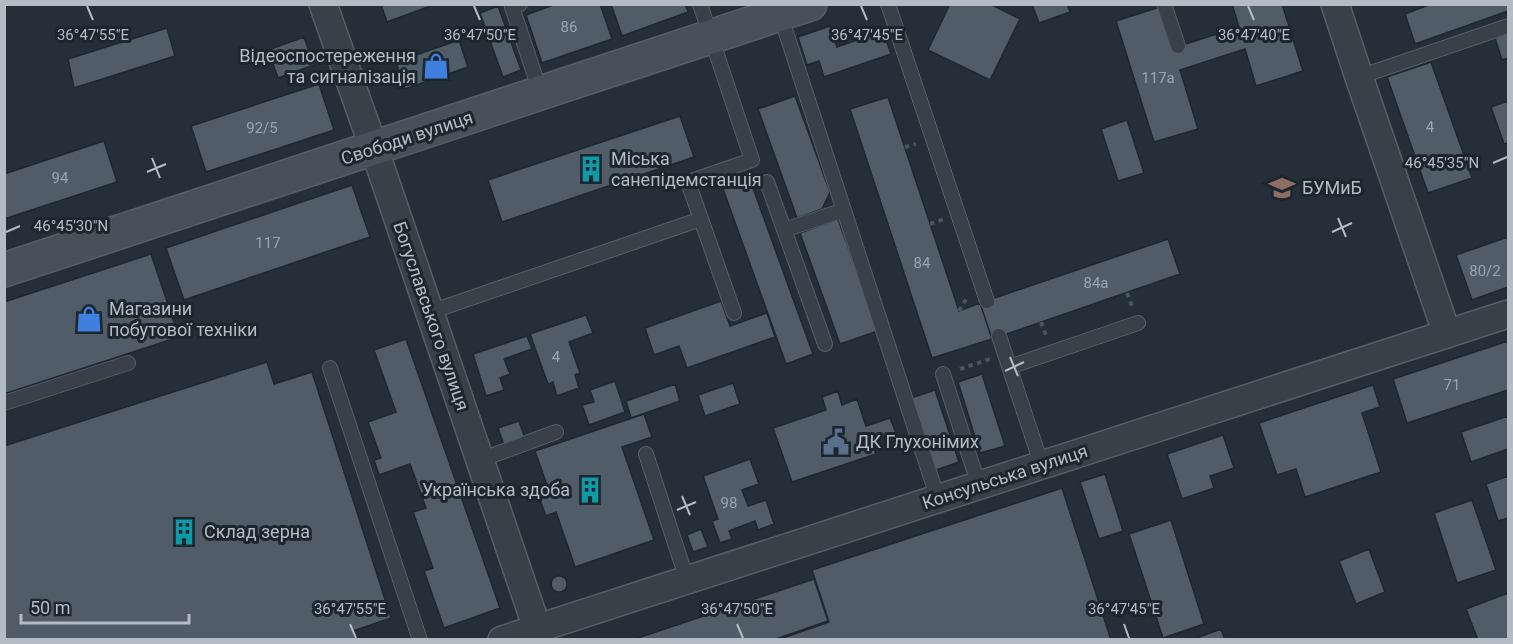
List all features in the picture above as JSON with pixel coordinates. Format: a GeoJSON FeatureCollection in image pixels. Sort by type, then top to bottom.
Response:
{"type":"FeatureCollection","features":[{"type":"Feature","properties":{"kind":"main road","name":"Свободи вулиця"},"geometry":{"type":"LineString","coordinates":[[4,270],[795,9]]}},
{"type":"Feature","properties":{"kind":"street","name":"Богуславського вулиця"},"geometry":{"type":"LineString","coordinates":[[322,4],[374,149],[537,628]]}},
{"type":"Feature","properties":{"kind":"street"},"geometry":{"type":"LineString","coordinates":[[1335,4],[1447,334]]}},
{"type":"Feature","properties":{"kind":"street","name":"Консульська вулиця"},"geometry":{"type":"LineString","coordinates":[[502,639],[1509,314]]}},
{"type":"Feature","properties":{"kind":"lane"},"geometry":{"type":"LineString","coordinates":[[520,4],[512,8],[541,94]]}},
{"type":"Feature","properties":{"kind":"lane"},"geometry":{"type":"LineString","coordinates":[[700,4],[752,160],[688,182],[734,313]]}},
{"type":"Feature","properties":{"kind":"lane"},"geometry":{"type":"LineString","coordinates":[[888,4],[987,301]]}},
{"type":"Feature","properties":{"kind":"lane"},"geometry":{"type":"LineString","coordinates":[[1164,4],[1178,46]]}},
{"type":"Feature","properties":{"kind":"lane"},"geometry":{"type":"LineString","coordinates":[[795,9],[844,210],[939,499]]}},
{"type":"Feature","properties":{"kind":"lane"},"geometry":{"type":"LineString","coordinates":[[1359,77],[1509,26]]}},
{"type":"Feature","properties":{"kind":"lane"},"geometry":{"type":"LineString","coordinates":[[767,182],[825,344]]}},
{"type":"Feature","properties":{"kind":"lane"},"geometry":{"type":"LineString","coordinates":[[784,230],[844,210]]}},
{"type":"Feature","properties":{"kind":"lane"},"geometry":{"type":"LineString","coordinates":[[430,312],[701,219]]}},
{"type":"Feature","properties":{"kind":"lane"},"geometry":{"type":"LineString","coordinates":[[1009,367],[1138,323]]}},
{"type":"Feature","properties":{"kind":"lane"},"geometry":{"type":"LineString","coordinates":[[999,336],[1042,466]]}},
{"type":"Feature","properties":{"kind":"lane"},"geometry":{"type":"LineString","coordinates":[[4,403],[128,363]]}},
{"type":"Feature","properties":{"kind":"lane"},"geometry":{"type":"LineString","coordinates":[[330,368],[420,639]]}},
{"type":"Feature","properties":{"kind":"lane"},"geometry":{"type":"LineString","coordinates":[[943,375],[979,486]]}},
{"type":"Feature","properties":{"kind":"lane"},"geometry":{"type":"LineString","coordinates":[[480,460],[556,432]]}},
{"type":"Feature","properties":{"kind":"lane"},"geometry":{"type":"LineString","coordinates":[[646,454],[687,580]]}},
{"type":"Feature","properties":{"kind":"building"},"geometry":{"type":"Polygon","coordinates":[[[381,4],[436,4],[387,22],[381,4]]]}},
{"type":"Feature","properties":{"kind":"building"},"geometry":{"type":"Polygon","coordinates":[[[556,4],[600,4],[612,39],[542,63],[526,15],[556,4]]]}},
{"type":"Feature","properties":{"kind":"building"},"geometry":{"type":"Polygon","coordinates":[[[611,4],[685,4],[688,12],[622,36],[611,4]]]}},
{"type":"Feature","properties":{"kind":"building"},"geometry":{"type":"Polygon","coordinates":[[[950,4],[990,4],[1020,19],[990,80],[928,50],[950,4]]]}},
{"type":"Feature","properties":{"kind":"building"},"geometry":{"type":"Polygon","coordinates":[[[1032,4],[1067,4],[1070,12],[1039,23],[1032,4]]]}},
{"type":"Feature","properties":{"kind":"building"},"geometry":{"type":"Polygon","coordinates":[[[1232,4],[1282,4],[1303,71],[1256,86],[1245,49],[1180,70],[1198,129],[1154,142],[1116,21],[1160,7],[1173,48],[1239,27],[1232,4]]]}},
{"type":"Feature","properties":{"kind":"building"},"geometry":{"type":"Polygon","coordinates":[[[1431,4],[1508,4],[1508,11],[1415,44],[1405,14],[1431,4]]]}},
{"type":"Feature","properties":{"kind":"building"},"geometry":{"type":"Polygon","coordinates":[[[498,6],[521,70],[503,77],[480,13],[498,6]]]}},
{"type":"Feature","properties":{"kind":"building"},"geometry":{"type":"Polygon","coordinates":[[[830,26],[837,47],[883,31],[891,54],[824,77],[819,61],[807,65],[798,37],[830,26]]]}},
{"type":"Feature","properties":{"kind":"building"},"geometry":{"type":"Polygon","coordinates":[[[167,28],[175,56],[74,88],[68,59],[167,28]]]}},
{"type":"Feature","properties":{"kind":"building"},"geometry":{"type":"Polygon","coordinates":[[[1508,33],[1508,58],[1502,60],[1495,38],[1508,33]]]}},
{"type":"Feature","properties":{"kind":"building"},"geometry":{"type":"Polygon","coordinates":[[[304,37],[314,65],[278,78],[268,50],[304,37]]]}},
{"type":"Feature","properties":{"kind":"building"},"geometry":{"type":"Polygon","coordinates":[[[459,40],[468,67],[405,89],[396,62],[459,40]]]}},
{"type":"Feature","properties":{"kind":"building"},"geometry":{"type":"Polygon","coordinates":[[[1431,62],[1472,178],[1428,193],[1387,77],[1431,62]]]}},
{"type":"Feature","properties":{"kind":"building"},"geometry":{"type":"Polygon","coordinates":[[[319,84],[334,130],[206,172],[191,126],[319,84]]]}},
{"type":"Feature","properties":{"kind":"building"},"geometry":{"type":"Polygon","coordinates":[[[795,96],[830,192],[822,209],[797,218],[758,109],[795,96]]]}},
{"type":"Feature","properties":{"kind":"building"},"geometry":{"type":"Polygon","coordinates":[[[888,97],[959,311],[980,303],[992,339],[932,358],[850,109],[888,97]]]}},
{"type":"Feature","properties":{"kind":"building"},"geometry":{"type":"Polygon","coordinates":[[[1508,101],[1508,143],[1504,144],[1491,107],[1508,101]]]}},
{"type":"Feature","properties":{"kind":"building","name":"Міська санепідемстанція"},"geometry":{"type":"Polygon","coordinates":[[[680,116],[694,157],[502,222],[488,180],[680,116]]]}},
{"type":"Feature","properties":{"kind":"building"},"geometry":{"type":"Polygon","coordinates":[[[1127,120],[1144,173],[1118,181],[1101,129],[1127,120]]]}},
{"type":"Feature","properties":{"kind":"building"},"geometry":{"type":"Polygon","coordinates":[[[104,141],[117,182],[4,219],[4,174],[104,141]]]}},
{"type":"Feature","properties":{"kind":"building"},"geometry":{"type":"Polygon","coordinates":[[[750,180],[813,354],[786,364],[723,189],[750,180]]]}},
{"type":"Feature","properties":{"kind":"building"},"geometry":{"type":"Polygon","coordinates":[[[352,185],[370,237],[184,300],[166,248],[352,185]]]}},
{"type":"Feature","properties":{"kind":"building"},"geometry":{"type":"Polygon","coordinates":[[[838,219],[878,331],[840,344],[800,233],[838,219]]]}},
{"type":"Feature","properties":{"kind":"building"},"geometry":{"type":"Polygon","coordinates":[[[1508,237],[1508,287],[1472,300],[1456,255],[1508,237]]]}},
{"type":"Feature","properties":{"kind":"building"},"geometry":{"type":"Polygon","coordinates":[[[1168,239],[1180,274],[992,339],[980,303],[1168,239]]]}},
{"type":"Feature","properties":{"kind":"building","name":"Магазини побутової техніки"},"geometry":{"type":"Polygon","coordinates":[[[151,254],[179,337],[4,394],[4,302],[151,254]]]}},
{"type":"Feature","properties":{"kind":"building"},"geometry":{"type":"Polygon","coordinates":[[[721,301],[730,326],[767,313],[775,337],[687,368],[679,346],[654,355],[645,328],[721,301]]]}},
{"type":"Feature","properties":{"kind":"building"},"geometry":{"type":"Polygon","coordinates":[[[586,315],[593,333],[569,342],[580,373],[575,375],[579,388],[557,396],[553,382],[548,384],[530,334],[586,315]]]}},
{"type":"Feature","properties":{"kind":"building"},"geometry":{"type":"Polygon","coordinates":[[[527,336],[532,349],[504,359],[510,374],[500,378],[504,390],[486,396],[473,354],[527,336]]]}},
{"type":"Feature","properties":{"kind":"building"},"geometry":{"type":"Polygon","coordinates":[[[406,339],[500,608],[444,628],[424,571],[433,568],[413,512],[426,508],[410,464],[379,475],[374,460],[381,458],[368,422],[396,412],[374,350],[406,339]]]}},
{"type":"Feature","properties":{"kind":"building"},"geometry":{"type":"Polygon","coordinates":[[[1508,341],[1508,390],[1407,423],[1393,379],[1508,341]]]}},
{"type":"Feature","properties":{"kind":"building","name":"Склад зерна"},"geometry":{"type":"Polygon","coordinates":[[[267,362],[274,384],[312,372],[391,618],[353,631],[356,640],[4,640],[4,446],[267,362]]]}},
{"type":"Feature","properties":{"kind":"building"},"geometry":{"type":"Polygon","coordinates":[[[982,374],[1005,446],[980,453],[958,382],[982,374]]]}},
{"type":"Feature","properties":{"kind":"building"},"geometry":{"type":"Polygon","coordinates":[[[615,381],[625,412],[589,425],[582,405],[594,402],[590,390],[615,381]]]}},
{"type":"Feature","properties":{"kind":"building"},"geometry":{"type":"Polygon","coordinates":[[[733,383],[740,404],[705,416],[698,395],[733,383]]]}},
{"type":"Feature","properties":{"kind":"building"},"geometry":{"type":"Polygon","coordinates":[[[675,384],[680,401],[631,418],[626,401],[675,384]]]}},
{"type":"Feature","properties":{"kind":"building"},"geometry":{"type":"Polygon","coordinates":[[[1373,385],[1380,407],[1362,413],[1381,472],[1305,497],[1296,469],[1277,475],[1259,423],[1373,385]]]}},
{"type":"Feature","properties":{"kind":"building"},"geometry":{"type":"Polygon","coordinates":[[[935,390],[959,462],[936,470],[911,398],[935,390]]]}},
{"type":"Feature","properties":{"kind":"building"},"geometry":{"type":"Polygon","coordinates":[[[838,391],[842,405],[857,399],[866,426],[890,418],[896,433],[871,441],[876,454],[792,482],[773,428],[826,410],[822,397],[838,391]]]}},
{"type":"Feature","properties":{"kind":"building","name":"Українська здоба"},"geometry":{"type":"Polygon","coordinates":[[[644,414],[652,437],[622,447],[654,540],[575,567],[556,512],[546,516],[537,492],[548,488],[535,451],[644,414]]]}},
{"type":"Feature","properties":{"kind":"building"},"geometry":{"type":"Polygon","coordinates":[[[1508,416],[1508,449],[1471,462],[1461,432],[1508,416]]]}},
{"type":"Feature","properties":{"kind":"building"},"geometry":{"type":"Polygon","coordinates":[[[519,421],[525,438],[504,445],[498,428],[519,421]]]}},
{"type":"Feature","properties":{"kind":"building"},"geometry":{"type":"Polygon","coordinates":[[[1223,435],[1234,468],[1210,476],[1214,488],[1182,499],[1167,454],[1223,435]]]}},
{"type":"Feature","properties":{"kind":"building"},"geometry":{"type":"Polygon","coordinates":[[[750,459],[759,484],[742,490],[748,506],[766,500],[774,524],[758,530],[755,521],[729,531],[732,539],[720,543],[712,521],[718,519],[703,476],[750,459]]]}},
{"type":"Feature","properties":{"kind":"building"},"geometry":{"type":"Polygon","coordinates":[[[1105,474],[1123,531],[1099,539],[1080,482],[1105,474]]]}},
{"type":"Feature","properties":{"kind":"building"},"geometry":{"type":"Polygon","coordinates":[[[1508,476],[1508,518],[1498,521],[1486,484],[1508,476]]]}},
{"type":"Feature","properties":{"kind":"building"},"geometry":{"type":"Polygon","coordinates":[[[1062,488],[1111,640],[777,640],[829,622],[812,570],[1062,488]]]}},
{"type":"Feature","properties":{"kind":"building"},"geometry":{"type":"Polygon","coordinates":[[[1472,500],[1496,570],[1457,583],[1434,513],[1472,500]]]}},
{"type":"Feature","properties":{"kind":"building"},"geometry":{"type":"Polygon","coordinates":[[[1171,520],[1204,624],[1163,638],[1129,534],[1171,520]]]}},
{"type":"Feature","properties":{"kind":"building"},"geometry":{"type":"Polygon","coordinates":[[[701,529],[708,547],[693,552],[687,535],[701,529]]]}},
{"type":"Feature","properties":{"kind":"building"},"geometry":{"type":"Polygon","coordinates":[[[1369,549],[1385,592],[1356,604],[1339,561],[1369,549]]]}},
{"type":"Feature","properties":{"kind":"building"},"geometry":{"type":"Polygon","coordinates":[[[559,576],[565,578],[567,584],[565,590],[559,592],[553,590],[551,584],[553,578],[559,576]]]}},
{"type":"Feature","properties":{"kind":"building"},"geometry":{"type":"Polygon","coordinates":[[[814,579],[828,621],[773,640],[632,640],[814,579]]]}},
{"type":"Feature","properties":{"kind":"building"},"geometry":{"type":"Polygon","coordinates":[[[1508,593],[1508,640],[1478,640],[1466,609],[1508,593]]]}},
{"type":"Feature","properties":{"kind":"building"},"geometry":{"type":"Polygon","coordinates":[[[1221,629],[1225,640],[1191,640],[1221,629]]]}},
{"type":"Feature","properties":{"kind":"place","name":"Відеоспостереження та сигналізація"},"geometry":{"type":"Point","coordinates":[436,66]}},
{"type":"Feature","properties":{"kind":"place","name":"Міська санепідемстанція"},"geometry":{"type":"Point","coordinates":[591,169]}},
{"type":"Feature","properties":{"kind":"place","name":"БУМиБ"},"geometry":{"type":"Point","coordinates":[1282,188]}},
{"type":"Feature","properties":{"kind":"place","name":"Магазини побутової техніки"},"geometry":{"type":"Point","coordinates":[89,319]}},
{"type":"Feature","properties":{"kind":"place","name":"ДК Глухонімих"},"geometry":{"type":"Point","coordinates":[836,442]}},
{"type":"Feature","properties":{"kind":"place","name":"Українська здоба"},"geometry":{"type":"Point","coordinates":[590,490]}},
{"type":"Feature","properties":{"kind":"place","name":"Склад зерна"},"geometry":{"type":"Point","coordinates":[184,532]}}]}
